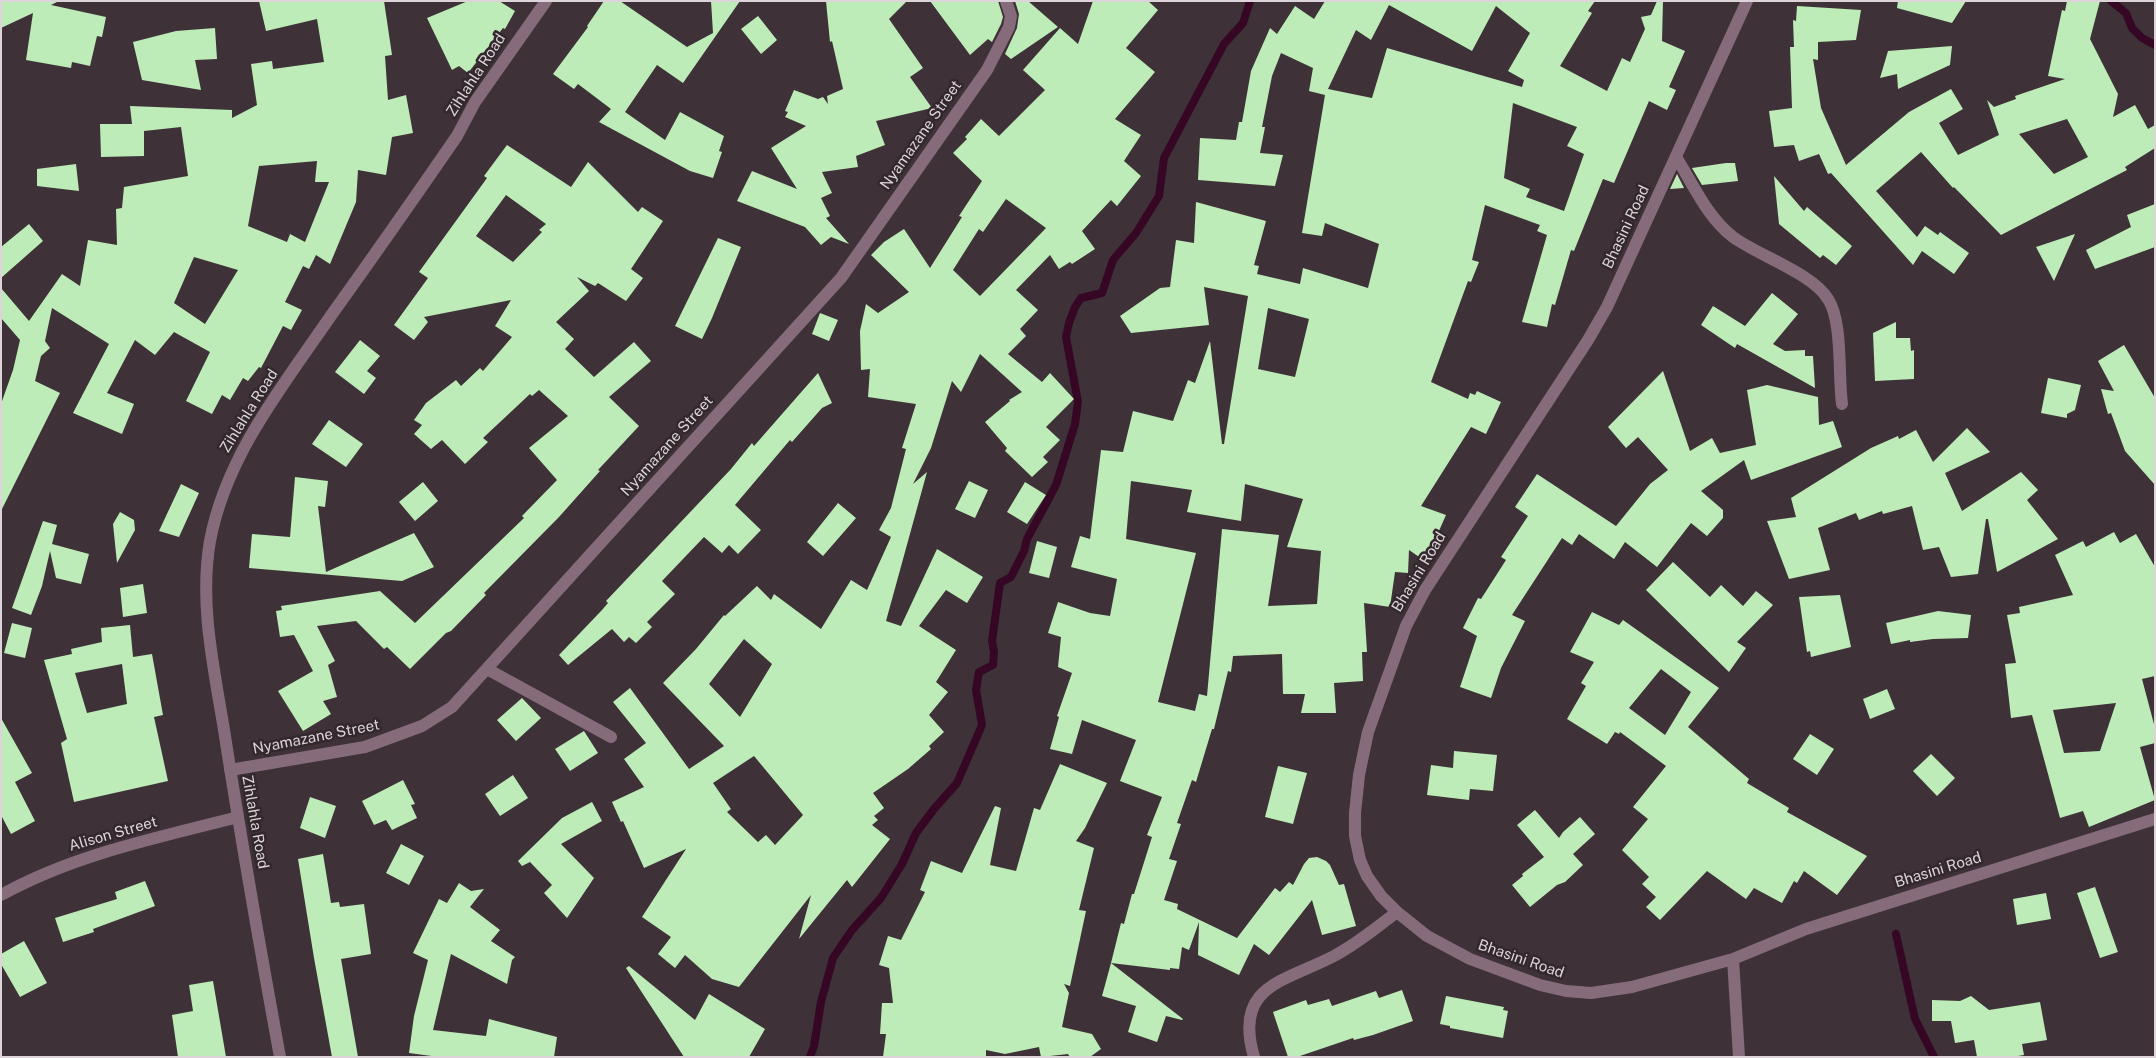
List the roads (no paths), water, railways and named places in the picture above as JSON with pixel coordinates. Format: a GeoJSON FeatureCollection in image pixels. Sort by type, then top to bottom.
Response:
{"type":"FeatureCollection","features":[{"type":"Feature","properties":{"kind":"street","name":"Zihlahla Road"},"geometry":{"type":"LineString","coordinates":[[280,1057],[230,770],[208,625],[206,599],[210,541],[234,468],[265,411],[457,136],[475,102],[546,1]]}},
{"type":"Feature","properties":{"kind":"street","name":"Nyamazane Street"},"geometry":{"type":"LineString","coordinates":[[230,770],[364,747],[394,738],[422,726],[452,707],[841,278],[987,70],[1009,27],[1011,16],[1006,1]]}},
{"type":"Feature","properties":{"kind":"street","name":"Bhasini Road"},"geometry":{"type":"LineString","coordinates":[[1746,1],[1607,307],[1588,340],[1424,590],[1406,626],[1368,732],[1359,775],[1355,836],[1360,860],[1367,876],[1397,912],[1427,936],[1470,960],[1540,985],[1566,991],[1591,993],[1632,987],[1733,959],[1806,929],[2155,820]]}},
{"type":"Feature","properties":{"kind":"street"},"geometry":{"type":"LineString","coordinates":[[1676,157],[1708,209],[1731,235],[1748,247],[1807,279],[1821,290],[1828,299],[1836,322],[1842,404]]}},
{"type":"Feature","properties":{"kind":"street"},"geometry":{"type":"LineString","coordinates":[[487,669],[611,736]]}},
{"type":"Feature","properties":{"kind":"street","name":"Alison Street"},"geometry":{"type":"LineString","coordinates":[[1,895],[28,880],[88,856],[238,817]]}},
{"type":"Feature","properties":{"kind":"street"},"geometry":{"type":"LineString","coordinates":[[1254,1057],[1250,1044],[1249,1022],[1252,1006],[1259,996],[1280,981],[1315,966],[1352,946],[1397,912]]}},
{"type":"Feature","properties":{"kind":"street"},"geometry":{"type":"LineString","coordinates":[[1733,959],[1738,1057]]}},
{"type":"Feature","properties":{"kind":"waterway"},"geometry":{"type":"LineString","coordinates":[[810,1057],[814,1046],[821,1002],[833,958],[852,930],[881,898],[902,864],[916,833],[957,783],[982,725],[976,690],[979,672],[993,665],[994,652],[992,641],[1000,583],[1011,577],[1024,551],[1027,539],[1056,485],[1075,424],[1078,402],[1066,337],[1075,307],[1081,298],[1102,293],[1113,260],[1136,233],[1159,196],[1164,158],[1224,44],[1243,23],[1250,1]]}},
{"type":"Feature","properties":{"kind":"waterway"},"geometry":{"type":"LineString","coordinates":[[2111,1],[2126,13],[2132,28],[2142,38],[2155,45]]}},
{"type":"Feature","properties":{"kind":"waterway"},"geometry":{"type":"LineString","coordinates":[[1896,934],[1915,1019],[1934,1057]]}}]}
